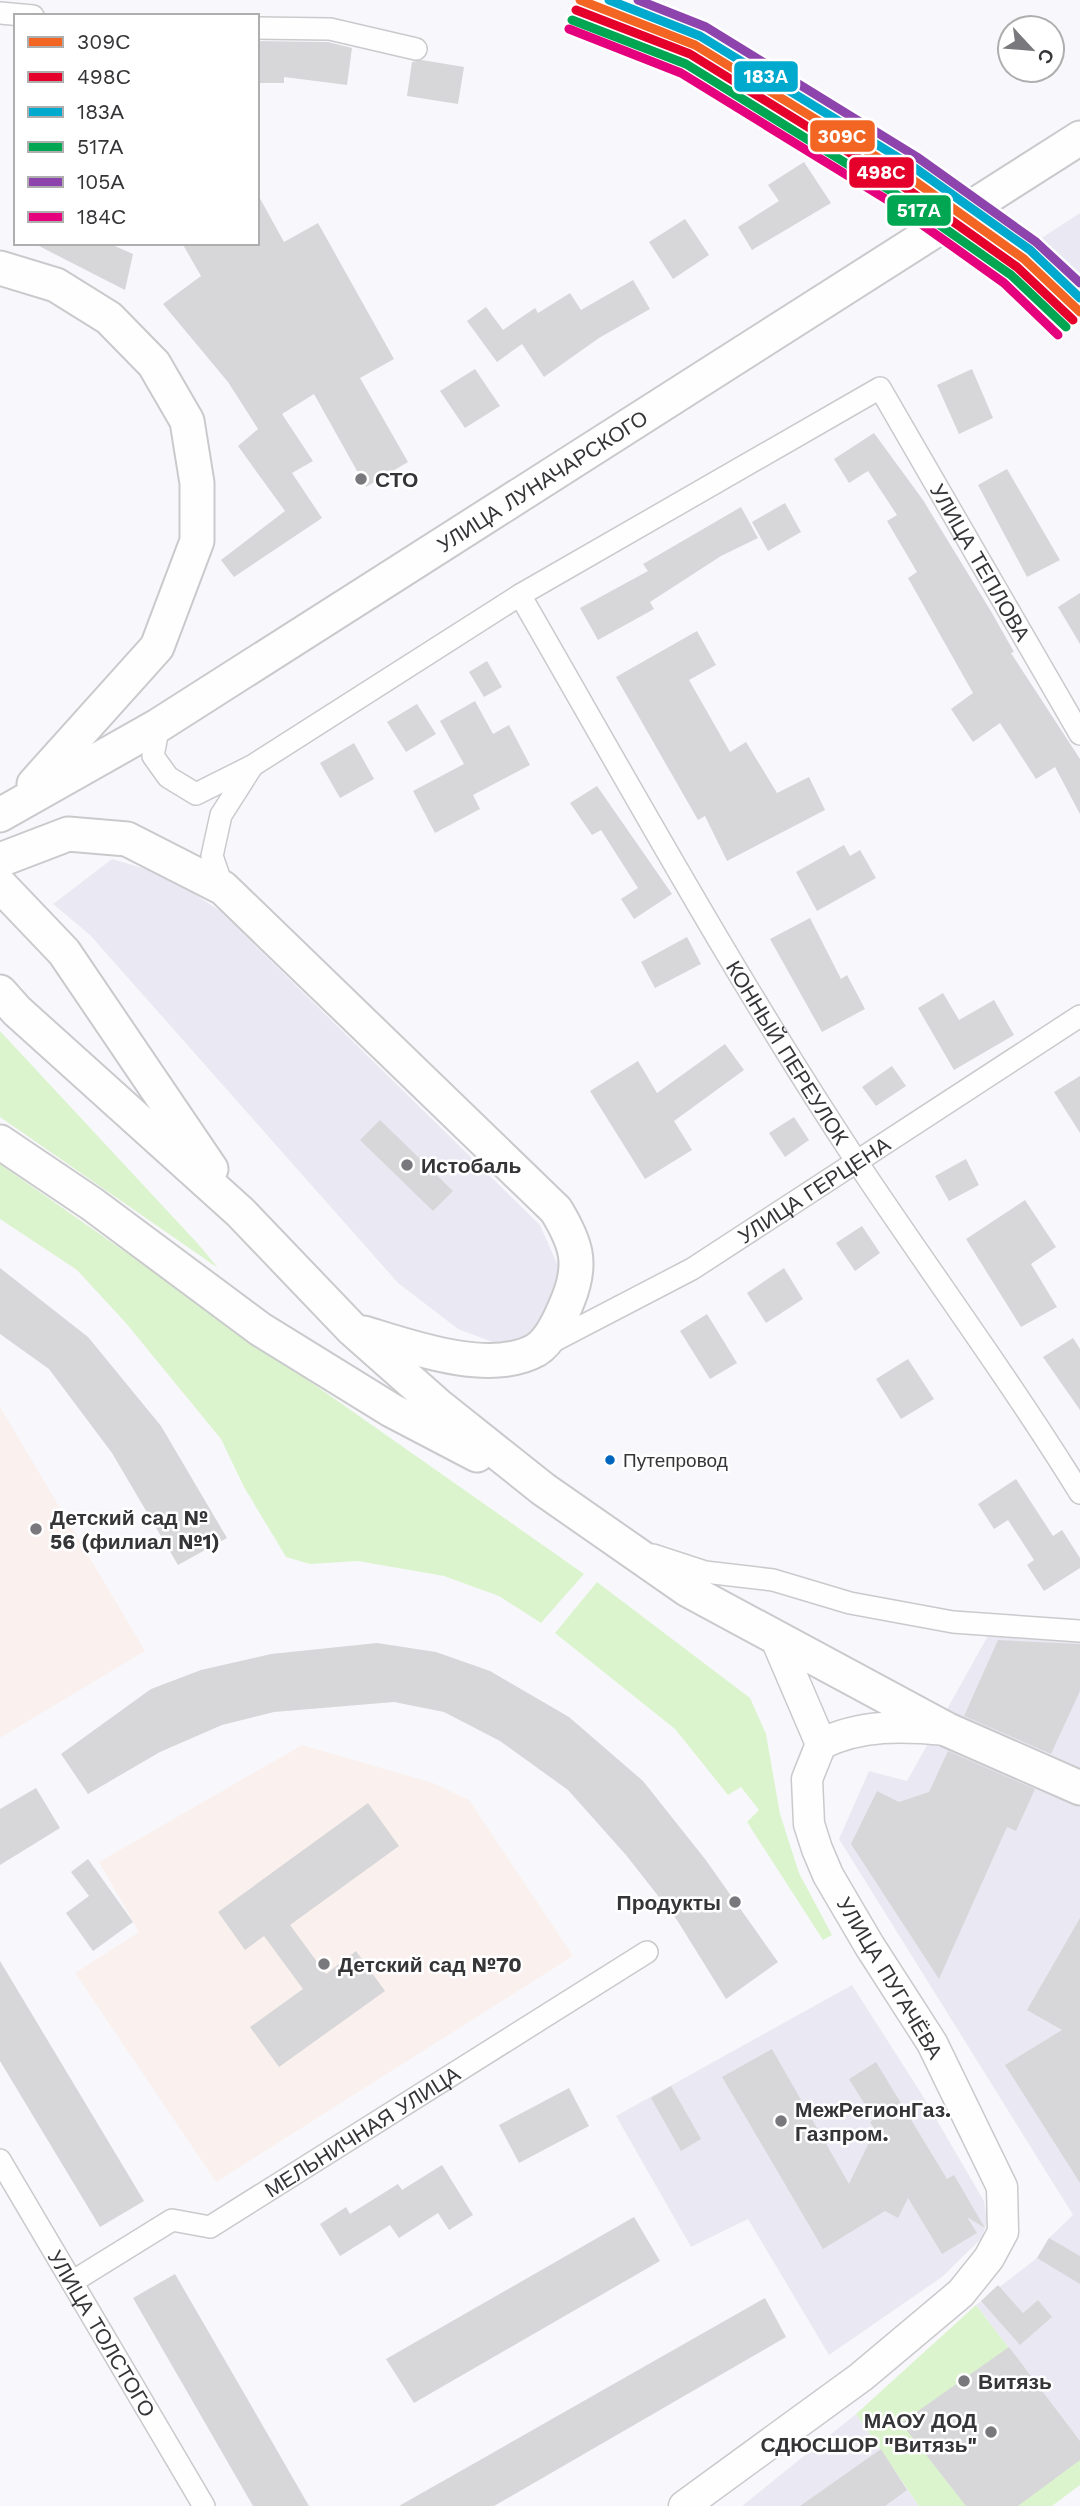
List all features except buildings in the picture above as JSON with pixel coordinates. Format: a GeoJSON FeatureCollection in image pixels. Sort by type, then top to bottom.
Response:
{"type":"FeatureCollection","features":[{"type":"Feature","properties":{"kind":"main road","name":"УЛИЦА ЛУНАЧАРСКОГО"},"geometry":{"type":"LineString","coordinates":[[6,811],[159,725],[1080,138]]}},
{"type":"Feature","properties":{"kind":"main road"},"geometry":{"type":"LineString","coordinates":[[0,268],[56,285],[109,318],[154,364],[187,421],[197,483],[197,541],[157,647],[6,811]]}},
{"type":"Feature","properties":{"kind":"main road"},"geometry":{"type":"LineString","coordinates":[[0,860],[68,834],[127,839],[223,888],[556,1210],[572,1237],[578,1259],[572,1290],[560,1320],[537,1350],[497,1360],[443,1357],[353,1329]]}},
{"type":"Feature","properties":{"kind":"main road"},"geometry":{"type":"LineString","coordinates":[[0,885],[64,952],[240,1212]]}},
{"type":"Feature","properties":{"kind":"main road"},"geometry":{"type":"LineString","coordinates":[[9,1002],[240,1212],[353,1329],[440,1407],[543,1489],[688,1590],[776,1639],[948,1730],[1080,1788]]}},
{"type":"Feature","properties":{"kind":"main road"},"geometry":{"type":"LineString","coordinates":[[0,1142],[92,1204],[260,1329],[391,1410],[543,1489]]}},
{"type":"Feature","properties":{"kind":"main road"},"geometry":{"type":"LineString","coordinates":[[776,1639],[821,1744],[860,1730],[900,1726],[948,1730]]}},
{"type":"Feature","properties":{"kind":"main road","name":"УЛИЦА ПУГАЧЁВА"},"geometry":{"type":"LineString","coordinates":[[684,2506],[861,2377],[961,2293],[989,2258],[1003,2232],[1002,2187],[932,2043],[869,1945],[828,1875],[817,1849],[809,1824],[807,1779],[821,1744]]}},
{"type":"Feature","properties":{"kind":"street"},"geometry":{"type":"LineString","coordinates":[[259,28],[330,29],[416,49]]}},
{"type":"Feature","properties":{"kind":"street","name":"УЛИЦА ТЕПЛОВА"},"geometry":{"type":"LineString","coordinates":[[520,596],[880,388],[1080,734]]}},
{"type":"Feature","properties":{"kind":"street"},"geometry":{"type":"LineString","coordinates":[[159,725],[153,755],[168,777],[196,794],[252,766],[520,596]]}},
{"type":"Feature","properties":{"kind":"street","name":"КОННЫЙ ПЕРЕУЛОК"},"geometry":{"type":"LineString","coordinates":[[520,596],[729,959],[857,1162],[1042,1432],[1080,1493]]}},
{"type":"Feature","properties":{"kind":"street"},"geometry":{"type":"LineString","coordinates":[[223,888],[212,856],[221,815],[252,766]]}},
{"type":"Feature","properties":{"kind":"street","name":"УЛИЦА ГЕРЦЕНА"},"geometry":{"type":"LineString","coordinates":[[537,1350],[692,1269],[1080,1016]]}},
{"type":"Feature","properties":{"kind":"street"},"geometry":{"type":"LineString","coordinates":[[620,1543],[705,1572],[773,1580],[863,1605],[953,1622],[1080,1631]]}},
{"type":"Feature","properties":{"kind":"street","name":"МЕЛЬНИЧНАЯ УЛИЦА"},"geometry":{"type":"LineString","coordinates":[[72,2282],[172,2220],[210,2227],[647,1952]]}},
{"type":"Feature","properties":{"kind":"street","name":"УЛИЦА ТОЛСТОГО"},"geometry":{"type":"LineString","coordinates":[[0,2160],[204,2506]]}},
{"type":"Feature","properties":{"kind":"shaded area"},"geometry":{"type":"Polygon","coordinates":[[[1080,213],[1080,281],[1040,239],[1080,213]]]}},
{"type":"Feature","properties":{"kind":"shaded area"},"geometry":{"type":"Polygon","coordinates":[[[112,859],[166,875],[220,911],[540,1225],[559,1268],[554,1293],[532,1336],[498,1344],[458,1329],[398,1283],[90,935],[53,904],[112,859]]]}},
{"type":"Feature","properties":{"kind":"shaded area","name":"Детский сад № 56 (филиал №1)"},"geometry":{"type":"Polygon","coordinates":[[[0,1407],[145,1651],[0,1738],[0,1407]]]}},
{"type":"Feature","properties":{"kind":"shaded area"},"geometry":{"type":"Polygon","coordinates":[[[990,1632],[1080,1637],[1080,2441],[976,2305],[1037,2258],[1049,2238],[1073,2215],[839,1839],[869,1771],[907,1781],[990,1632]]]}},
{"type":"Feature","properties":{"kind":"shaded area","name":"Детский сад №70"},"geometry":{"type":"Polygon","coordinates":[[[302,1745],[433,1783],[469,1800],[573,1956],[216,2182],[75,1973],[139,1932],[99,1862],[302,1745]]]}},
{"type":"Feature","properties":{"kind":"shaded area"},"geometry":{"type":"Polygon","coordinates":[[[852,1985],[921,2093],[984,2201],[987,2221],[982,2238],[942,2277],[829,2355],[748,2219],[691,2247],[616,2116],[852,1985]]]}},
{"type":"Feature","properties":{"kind":"shaded area"},"geometry":{"type":"Polygon","coordinates":[[[856,2414],[919,2506],[742,2506],[856,2414]]]}},
{"type":"Feature","properties":{"kind":"green space"},"geometry":{"type":"Polygon","coordinates":[[[0,1031],[199,1245],[218,1268],[0,1117],[0,1031]]]}},
{"type":"Feature","properties":{"kind":"green space"},"geometry":{"type":"Polygon","coordinates":[[[0,1164],[584,1574],[541,1623],[499,1596],[444,1576],[358,1561],[310,1564],[286,1557],[244,1487],[221,1439],[125,1322],[77,1270],[0,1219],[0,1164]]]}},
{"type":"Feature","properties":{"kind":"green space"},"geometry":{"type":"Polygon","coordinates":[[[597,1582],[750,1698],[766,1734],[780,1814],[799,1873],[832,1935],[823,1940],[747,1822],[759,1810],[741,1787],[728,1795],[675,1729],[555,1633],[597,1582]]]}},
{"type":"Feature","properties":{"kind":"green space","name":"Витязь"},"geometry":{"type":"Polygon","coordinates":[[[976,2305],[1080,2441],[1080,2485],[1052,2506],[919,2506],[856,2414],[976,2305]]]}},
{"type":"Feature","properties":{"kind":"transit line","name":"309С"},"geometry":{"type":"LineString","coordinates":[[580,0],[695,45],[906,175],[1024,259],[1080,312]]}},
{"type":"Feature","properties":{"kind":"transit line","name":"183А"},"geometry":{"type":"LineString","coordinates":[[609,0],[700,36],[912,166],[1030,250],[1080,298]]}},
{"type":"Feature","properties":{"kind":"transit line","name":"105А"},"geometry":{"type":"LineString","coordinates":[[638,0],[706,27],[917,157],[1036,242],[1080,283]]}},
{"type":"Feature","properties":{"kind":"transit line","name":"498С"},"geometry":{"type":"LineString","coordinates":[[576,10],[690,54],[900,184],[1017,267],[1073,320]]}},
{"type":"Feature","properties":{"kind":"transit line","name":"517А"},"geometry":{"type":"LineString","coordinates":[[572,20],[686,64],[894,193],[1011,275],[1066,327]]}},
{"type":"Feature","properties":{"kind":"transit line","name":"184С"},"geometry":{"type":"LineString","coordinates":[[569,29],[681,73],[889,201],[1004,283],[1058,335]]}},
{"type":"Feature","properties":{"kind":"place","name":"СТО"},"geometry":{"type":"Point","coordinates":[361,479]}},
{"type":"Feature","properties":{"kind":"place","name":"Истобаль"},"geometry":{"type":"Point","coordinates":[407,1165]}},
{"type":"Feature","properties":{"kind":"place","name":"Путепровод"},"geometry":{"type":"Point","coordinates":[610,1460]}},
{"type":"Feature","properties":{"kind":"place","name":"Детский сад № 56 (филиал №1)"},"geometry":{"type":"Point","coordinates":[36,1529]}},
{"type":"Feature","properties":{"kind":"place","name":"Продукты"},"geometry":{"type":"Point","coordinates":[735,1902]}},
{"type":"Feature","properties":{"kind":"place","name":"Детский сад №70"},"geometry":{"type":"Point","coordinates":[324,1964]}},
{"type":"Feature","properties":{"kind":"place","name":"МежРегионГаз. Газпром."},"geometry":{"type":"Point","coordinates":[781,2121]}},
{"type":"Feature","properties":{"kind":"place","name":"Витязь"},"geometry":{"type":"Point","coordinates":[964,2381]}},
{"type":"Feature","properties":{"kind":"place","name":"МАОУ ДОД СДЮСШОР \"Витязь\""},"geometry":{"type":"Point","coordinates":[991,2432]}}]}
